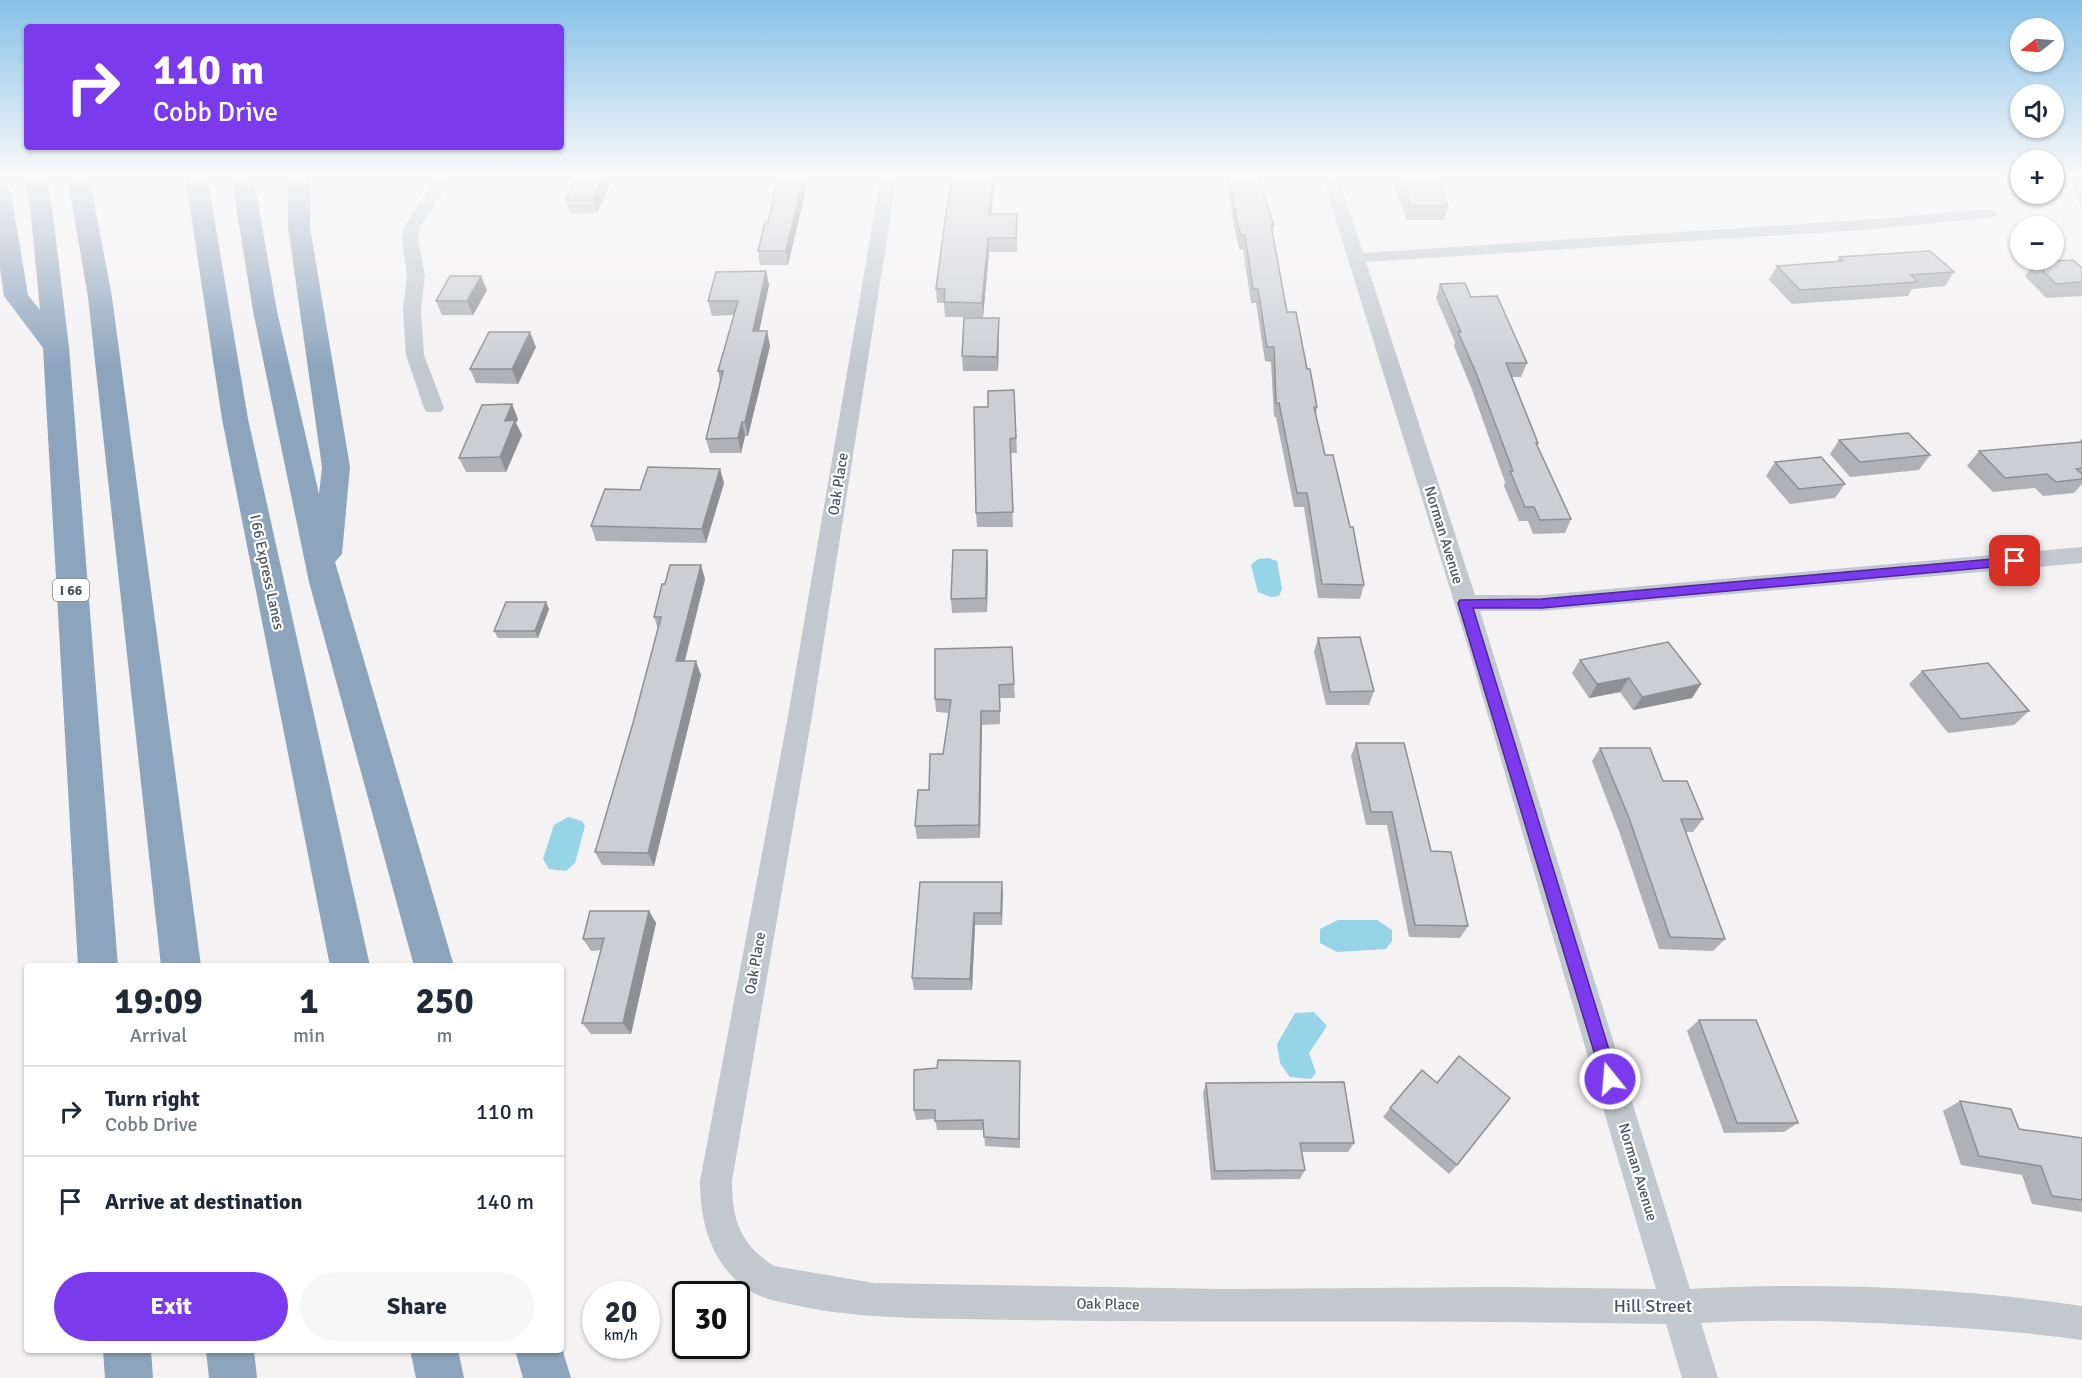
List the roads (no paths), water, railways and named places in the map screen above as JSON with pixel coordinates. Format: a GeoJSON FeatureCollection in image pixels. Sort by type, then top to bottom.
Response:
{"type":"FeatureCollection","features":[{"type":"Feature","properties":{"kind":"highway"},"geometry":{"type":"LineString","coordinates":[[7,239],[16,296],[56,347]]}},
{"type":"Feature","properties":{"kind":"highway","name":"I 66"},"geometry":{"type":"LineString","coordinates":[[45,239],[56,347],[98,963]]}},
{"type":"Feature","properties":{"kind":"highway"},"geometry":{"type":"LineString","coordinates":[[90,239],[100,297],[182,963]]}},
{"type":"Feature","properties":{"kind":"highway","name":"I 66 Express Lanes"},"geometry":{"type":"LineString","coordinates":[[206,239],[235,419],[349,963]]}},
{"type":"Feature","properties":{"kind":"highway"},"geometry":{"type":"LineString","coordinates":[[253,239],[265,311],[324,582],[433,963]]}},
{"type":"Feature","properties":{"kind":"highway"},"geometry":{"type":"LineString","coordinates":[[301,239],[336,467],[324,582]]}},
{"type":"Feature","properties":{"kind":"highway"},"geometry":{"type":"LineString","coordinates":[[127,1353],[129,1378]]}},
{"type":"Feature","properties":{"kind":"highway"},"geometry":{"type":"LineString","coordinates":[[230,1353],[233,1378]]}},
{"type":"Feature","properties":{"kind":"highway"},"geometry":{"type":"LineString","coordinates":[[435,1353],[440,1378]]}},
{"type":"Feature","properties":{"kind":"highway"},"geometry":{"type":"LineString","coordinates":[[540,1353],[547,1378]]}},
{"type":"Feature","properties":{"kind":"street"},"geometry":{"type":"LineString","coordinates":[[410,239],[416,274],[412,310],[415,355],[434,408]]}},
{"type":"Feature","properties":{"kind":"street","name":"Oak Place"},"geometry":{"type":"LineString","coordinates":[[878,239],[800,716],[716,1181],[716,1209],[727,1243],[748,1269],[767,1282],[809,1291],[874,1300],[1224,1306]]}},
{"type":"Feature","properties":{"kind":"street","name":"Norman Avenue"},"geometry":{"type":"LineString","coordinates":[[1350,239],[1419,450],[1700,1378]]}},
{"type":"Feature","properties":{"kind":"street"},"geometry":{"type":"LineString","coordinates":[[1356,258],[1643,239]]}},
{"type":"Feature","properties":{"kind":"street"},"geometry":{"type":"LineString","coordinates":[[1465,603],[1542,603],[2082,555]]}},
{"type":"Feature","properties":{"kind":"street","name":"Hill Street"},"geometry":{"type":"LineString","coordinates":[[1224,1306],[1861,1305],[2021,1314],[2082,1323]]}},
{"type":"Feature","properties":{"kind":"water"},"geometry":{"type":"Polygon","coordinates":[[[1269,558],[1277,561],[1282,589],[1279,596],[1271,597],[1258,592],[1251,565],[1258,559],[1269,558]]]}},
{"type":"Feature","properties":{"kind":"water"},"geometry":{"type":"Polygon","coordinates":[[[568,817],[582,821],[585,826],[575,863],[566,871],[549,869],[543,859],[554,825],[568,817]]]}},
{"type":"Feature","properties":{"kind":"water"},"geometry":{"type":"Polygon","coordinates":[[[1338,920],[1377,920],[1392,930],[1392,941],[1386,949],[1337,952],[1320,943],[1320,929],[1338,920]]]}},
{"type":"Feature","properties":{"kind":"water"},"geometry":{"type":"Polygon","coordinates":[[[1314,1012],[1327,1026],[1309,1053],[1316,1073],[1311,1079],[1290,1077],[1280,1063],[1277,1044],[1295,1013],[1314,1012]]]}}]}
